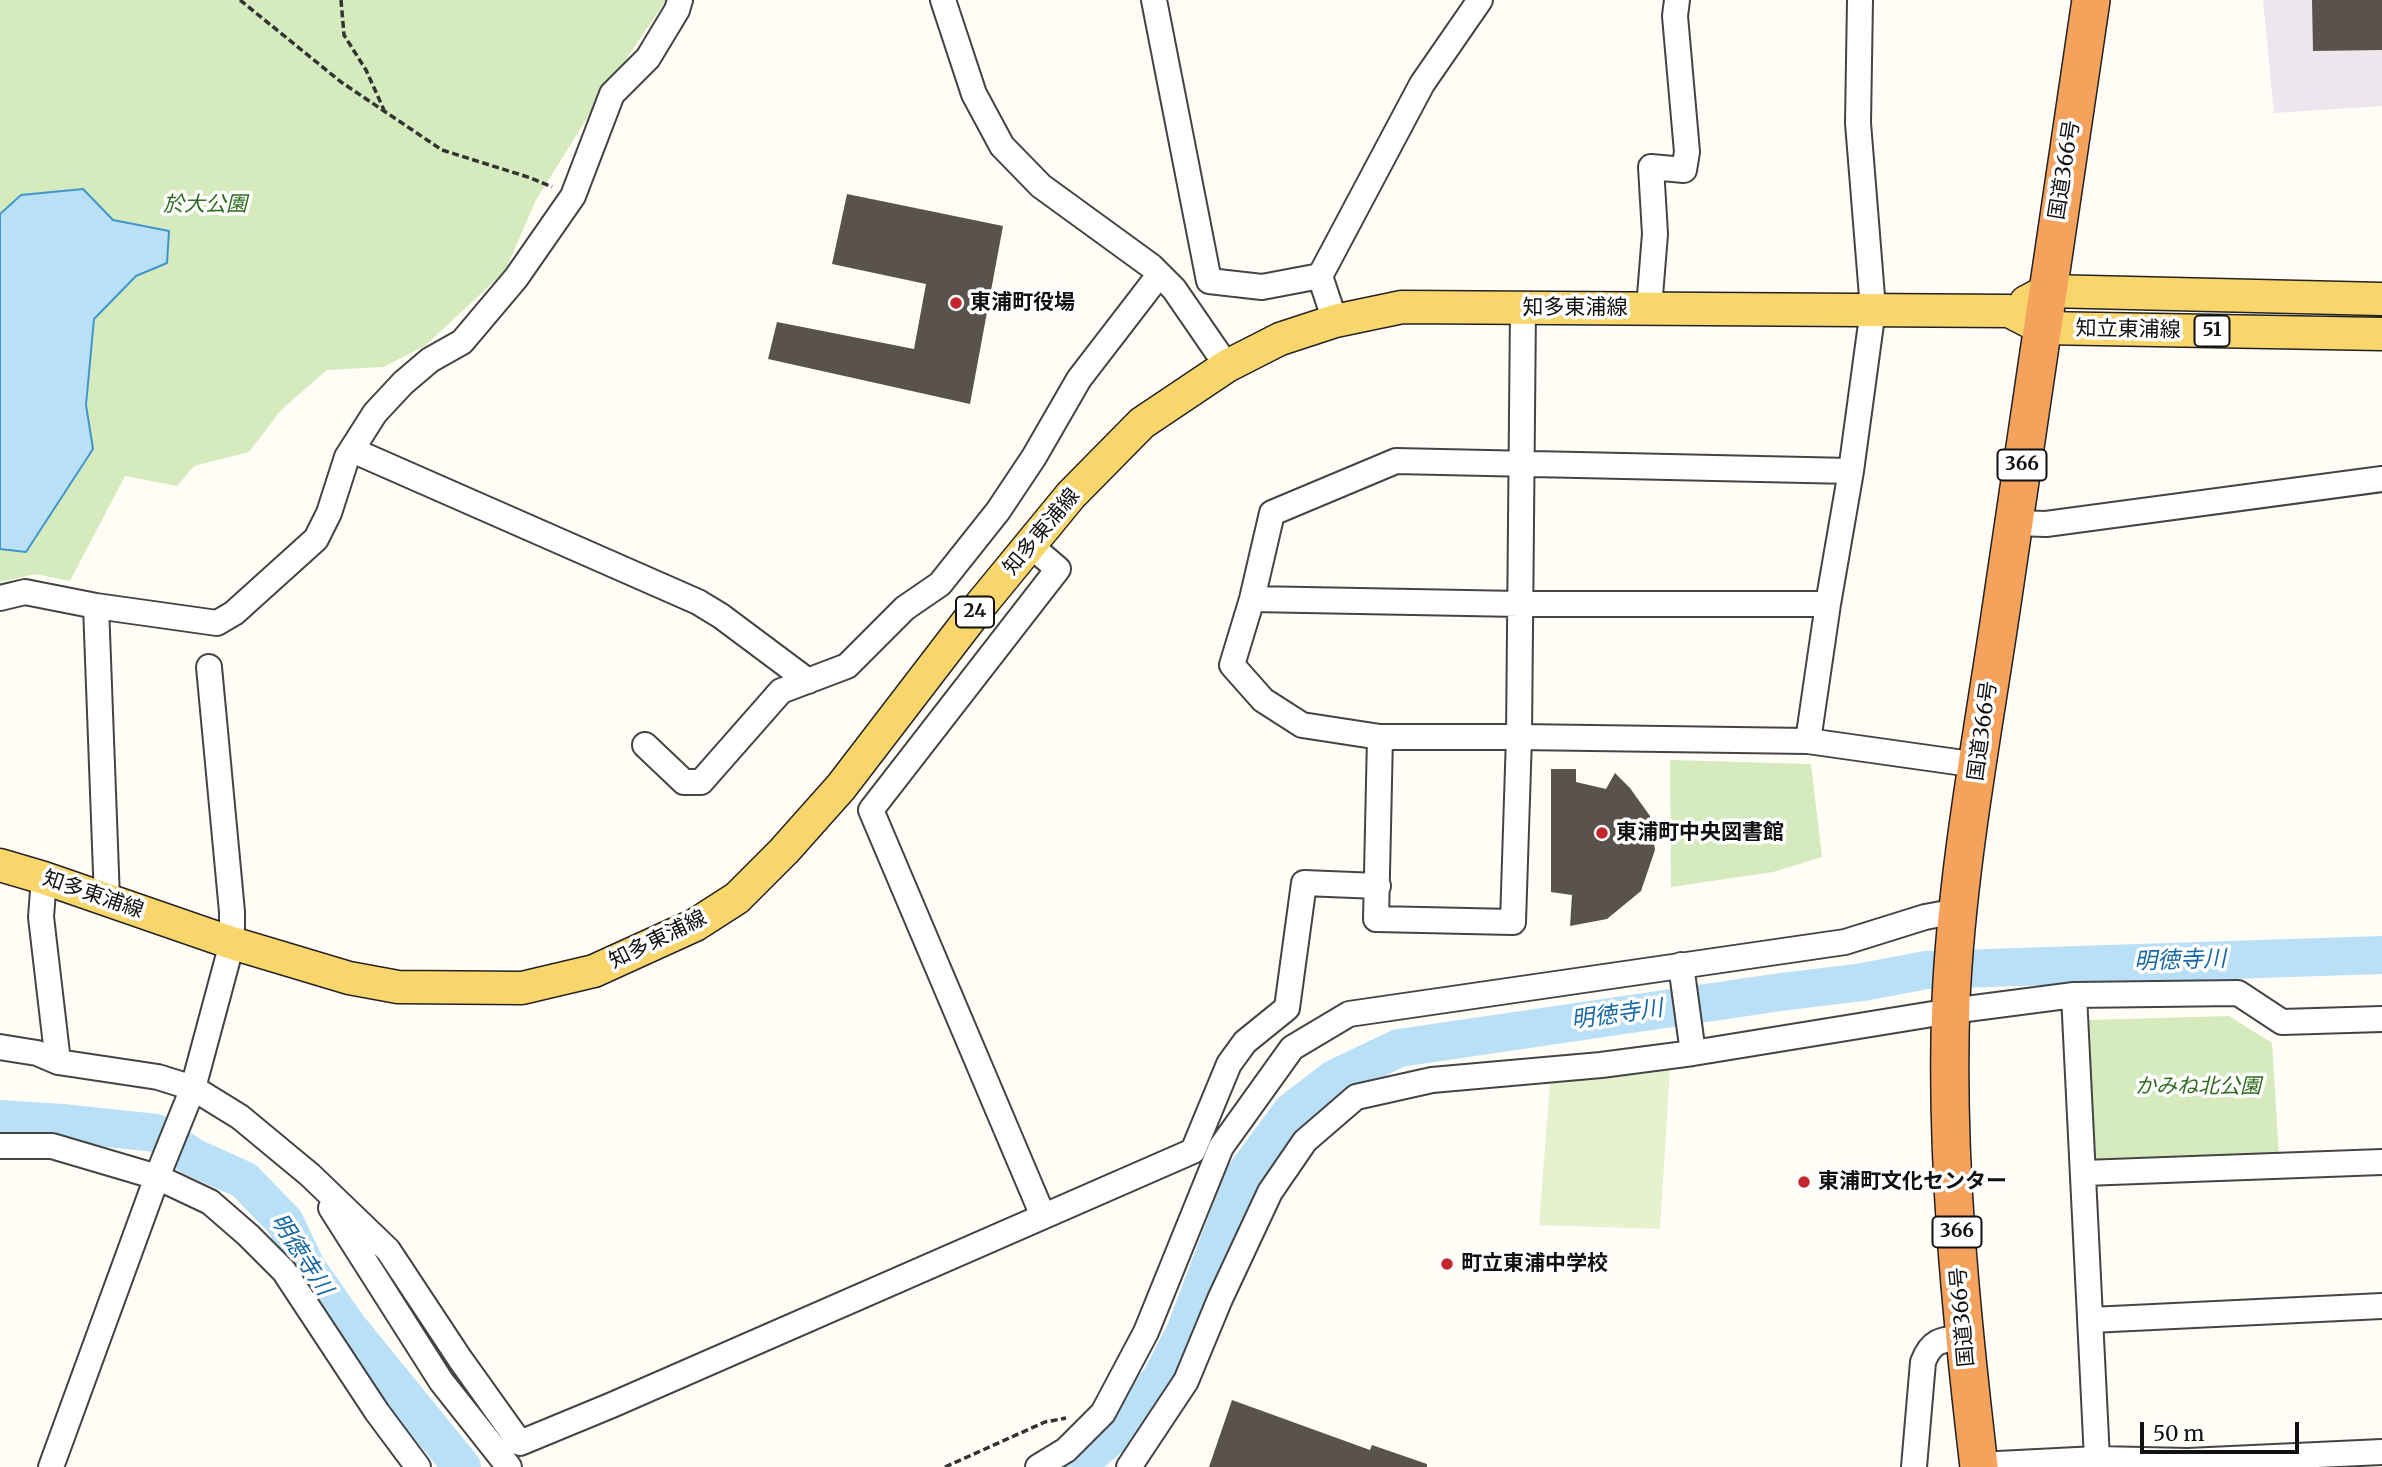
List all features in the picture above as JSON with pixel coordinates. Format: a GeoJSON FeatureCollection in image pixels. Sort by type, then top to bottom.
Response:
{"type":"FeatureCollection","features":[{"type":"Feature","properties":{"kind":"highway","name":"国道366号"},"geometry":{"type":"LineString","coordinates":[[1979,1466],[1964,1337],[1950,1102],[1951,1003],[1957,921],[2091,0]]}},
{"type":"Feature","properties":{"kind":"main road","name":"知多東浦線"},"geometry":{"type":"LineString","coordinates":[[2009,311],[2047,291]]}},
{"type":"Feature","properties":{"kind":"main road","name":"知立東浦線"},"geometry":{"type":"LineString","coordinates":[[2047,291],[2382,299]]}},
{"type":"Feature","properties":{"kind":"main road","name":"知多東浦線"},"geometry":{"type":"LineString","coordinates":[[0,866],[44,878],[232,943],[349,978],[398,987],[522,988],[594,971],[683,931],[737,898],[841,787],[979,607],[1071,495],[1142,423],[1227,366],[1280,339],[1335,321],[1402,307],[2009,311],[2042,328]]}},
{"type":"Feature","properties":{"kind":"main road","name":"知立東浦線"},"geometry":{"type":"LineString","coordinates":[[2042,328],[2382,334]]}},
{"type":"Feature","properties":{"kind":"street"},"geometry":{"type":"LineString","coordinates":[[0,598],[25,592],[96,606],[217,623],[234,613],[316,539],[329,513],[347,457],[375,413],[403,383],[430,360],[462,342],[516,278],[573,196],[612,94],[648,58],[677,10],[680,0]]}},
{"type":"Feature","properties":{"kind":"street"},"geometry":{"type":"LineString","coordinates":[[943,0],[974,94],[1002,146],[1041,186],[1174,289],[1227,366]]}},
{"type":"Feature","properties":{"kind":"street"},"geometry":{"type":"LineString","coordinates":[[1154,0],[1209,281],[1262,287],[1320,276]]}},
{"type":"Feature","properties":{"kind":"street"},"geometry":{"type":"LineString","coordinates":[[1335,321],[1320,276],[1422,84],[1480,0]]}},
{"type":"Feature","properties":{"kind":"street"},"geometry":{"type":"LineString","coordinates":[[1649,308],[1655,234],[1651,167],[1684,170],[1687,152],[1675,16],[1677,0]]}},
{"type":"Feature","properties":{"kind":"street"},"geometry":{"type":"LineString","coordinates":[[1808,741],[1851,471],[1873,309],[1858,123],[1860,0]]}},
{"type":"Feature","properties":{"kind":"street"},"geometry":{"type":"LineString","coordinates":[[645,745],[684,782],[701,782],[781,691],[847,667],[905,608],[940,584],[998,511],[1034,457],[1079,379],[1159,275]]}},
{"type":"Feature","properties":{"kind":"street"},"geometry":{"type":"LineString","coordinates":[[1380,737],[1376,919],[1513,922],[1518,737],[1522,308]]}},
{"type":"Feature","properties":{"kind":"street"},"geometry":{"type":"LineString","coordinates":[[352,450],[698,602],[721,616],[807,681]]}},
{"type":"Feature","properties":{"kind":"street"},"geometry":{"type":"LineString","coordinates":[[1851,471],[1396,461],[1272,513],[1252,599],[1232,666],[1263,700],[1303,725],[1380,737],[1808,741],[1978,765]]}},
{"type":"Feature","properties":{"kind":"street"},"geometry":{"type":"LineString","coordinates":[[2014,523],[2046,524],[2382,479]]}},
{"type":"Feature","properties":{"kind":"street"},"geometry":{"type":"LineString","coordinates":[[1030,545],[1058,569],[871,810],[1043,1216]]}},
{"type":"Feature","properties":{"kind":"street"},"geometry":{"type":"LineString","coordinates":[[1252,599],[1518,604],[1828,604]]}},
{"type":"Feature","properties":{"kind":"street"},"geometry":{"type":"LineString","coordinates":[[96,606],[107,899]]}},
{"type":"Feature","properties":{"kind":"street"},"geometry":{"type":"LineString","coordinates":[[51,1467],[157,1177],[193,1088],[232,943],[232,912],[209,667]]}},
{"type":"Feature","properties":{"kind":"street"},"geometry":{"type":"LineString","coordinates":[[44,878],[41,917],[58,1062]]}},
{"type":"Feature","properties":{"kind":"street"},"geometry":{"type":"LineString","coordinates":[[0,1047],[37,1053],[58,1062],[159,1077],[193,1088],[240,1117],[310,1175],[388,1250],[460,1359],[520,1443],[1193,1151],[1230,1065],[1245,1042],[1287,1008],[1304,883],[1378,886]]}},
{"type":"Feature","properties":{"kind":"street"},"geometry":{"type":"LineString","coordinates":[[1038,1467],[1066,1450],[1103,1413],[1146,1332],[1221,1147],[1292,1048],[1349,1014],[1845,942],[1925,917],[1957,921]]}},
{"type":"Feature","properties":{"kind":"street"},"geometry":{"type":"LineString","coordinates":[[1681,965],[1693,1053]]}},
{"type":"Feature","properties":{"kind":"street"},"geometry":{"type":"LineString","coordinates":[[1129,1467],[1186,1381],[1220,1299],[1270,1192],[1305,1141],[1356,1097],[1432,1080],[1601,1065],[1693,1053],[1951,1003],[2074,995],[2238,993],[2282,1021],[2382,1019]]}},
{"type":"Feature","properties":{"kind":"street"},"geometry":{"type":"LineString","coordinates":[[2074,995],[2097,1459]]}},
{"type":"Feature","properties":{"kind":"street"},"geometry":{"type":"LineString","coordinates":[[0,1146],[52,1146],[157,1177],[210,1202],[284,1271],[377,1412],[418,1467]]}},
{"type":"Feature","properties":{"kind":"street"},"geometry":{"type":"LineString","coordinates":[[2084,1173],[2382,1162]]}},
{"type":"Feature","properties":{"kind":"street"},"geometry":{"type":"LineString","coordinates":[[310,1175],[441,1381],[509,1467]]}},
{"type":"Feature","properties":{"kind":"street"},"geometry":{"type":"LineString","coordinates":[[2091,1320],[2382,1306]]}},
{"type":"Feature","properties":{"kind":"street"},"geometry":{"type":"LineString","coordinates":[[1914,1467],[1923,1362],[1927,1350],[1942,1340],[1964,1337]]}},
{"type":"Feature","properties":{"kind":"street"},"geometry":{"type":"LineString","coordinates":[[1979,1466],[2097,1459],[2188,1464],[2382,1452]]}},
{"type":"Feature","properties":{"kind":"path"},"geometry":{"type":"LineString","coordinates":[[240,0],[312,59],[442,150],[531,178],[573,196]]}},
{"type":"Feature","properties":{"kind":"path"},"geometry":{"type":"LineString","coordinates":[[341,0],[344,34],[366,70],[385,112]]}},
{"type":"Feature","properties":{"kind":"path"},"geometry":{"type":"LineString","coordinates":[[945,1467],[1045,1422],[1103,1413]]}},
{"type":"Feature","properties":{"kind":"shaded area"},"geometry":{"type":"Polygon","coordinates":[[[2263,0],[2382,0],[2382,106],[2274,113],[2263,0]]]}},
{"type":"Feature","properties":{"kind":"green space","name":"於大公園"},"geometry":{"type":"Polygon","coordinates":[[[0,0],[666,0],[536,200],[505,271],[425,346],[383,367],[327,370],[281,410],[249,452],[194,466],[177,486],[125,476],[70,581],[35,574],[0,582],[0,0]]]}},
{"type":"Feature","properties":{"kind":"green space"},"geometry":{"type":"Polygon","coordinates":[[[1670,760],[1811,764],[1822,857],[1773,872],[1671,887],[1670,760]]]}},
{"type":"Feature","properties":{"kind":"green space","name":"かみね北公園"},"geometry":{"type":"Polygon","coordinates":[[[2229,1016],[2272,1043],[2279,1156],[2093,1160],[2089,1020],[2229,1016]]]}},
{"type":"Feature","properties":{"kind":"green space"},"geometry":{"type":"Polygon","coordinates":[[[1671,1055],[1660,1229],[1539,1225],[1551,1069],[1671,1055]]]}},
{"type":"Feature","properties":{"kind":"water"},"geometry":{"type":"Polygon","coordinates":[[[83,189],[113,220],[169,231],[167,263],[136,276],[94,319],[86,405],[93,449],[26,552],[0,549],[0,214],[21,195],[83,189]]]}},
{"type":"Feature","properties":{"kind":"building"},"geometry":{"type":"Polygon","coordinates":[[[2312,0],[2382,0],[2382,50],[2313,51],[2312,0]]]}},
{"type":"Feature","properties":{"kind":"building","name":"東浦町役場"},"geometry":{"type":"Polygon","coordinates":[[[847,194],[1003,226],[970,404],[768,359],[777,322],[914,349],[926,284],[832,264],[847,194]]]}},
{"type":"Feature","properties":{"kind":"building","name":"東浦町中央図書館"},"geometry":{"type":"Polygon","coordinates":[[[1551,769],[1576,769],[1576,782],[1606,789],[1615,773],[1630,788],[1650,816],[1655,850],[1641,891],[1607,919],[1570,926],[1572,895],[1551,892],[1551,769]]]}},
{"type":"Feature","properties":{"kind":"building"},"geometry":{"type":"Polygon","coordinates":[[[1232,1400],[1370,1450],[1372,1445],[1427,1464],[1427,1467],[1209,1467],[1232,1400]]]}},
{"type":"Feature","properties":{"kind":"waterway","name":"明徳寺川"},"geometry":{"type":"LineString","coordinates":[[1075,1467],[1115,1433],[1161,1379],[1185,1332],[1244,1176],[1292,1111],[1334,1079],[1399,1048],[1863,982],[1926,970],[2382,955]]}},
{"type":"Feature","properties":{"kind":"waterway","name":"明徳寺川"},"geometry":{"type":"LineString","coordinates":[[0,1119],[156,1133],[193,1157],[244,1180],[285,1222],[306,1267],[348,1327],[462,1467]]}},
{"type":"Feature","properties":{"kind":"place","name":"東浦町役場"},"geometry":{"type":"Point","coordinates":[956,303]}},
{"type":"Feature","properties":{"kind":"place","name":"東浦町中央図書館"},"geometry":{"type":"Point","coordinates":[1602,833]}},
{"type":"Feature","properties":{"kind":"place","name":"東浦町文化センター"},"geometry":{"type":"Point","coordinates":[1804,1182]}},
{"type":"Feature","properties":{"kind":"place","name":"町立東浦中学校"},"geometry":{"type":"Point","coordinates":[1447,1264]}}]}
